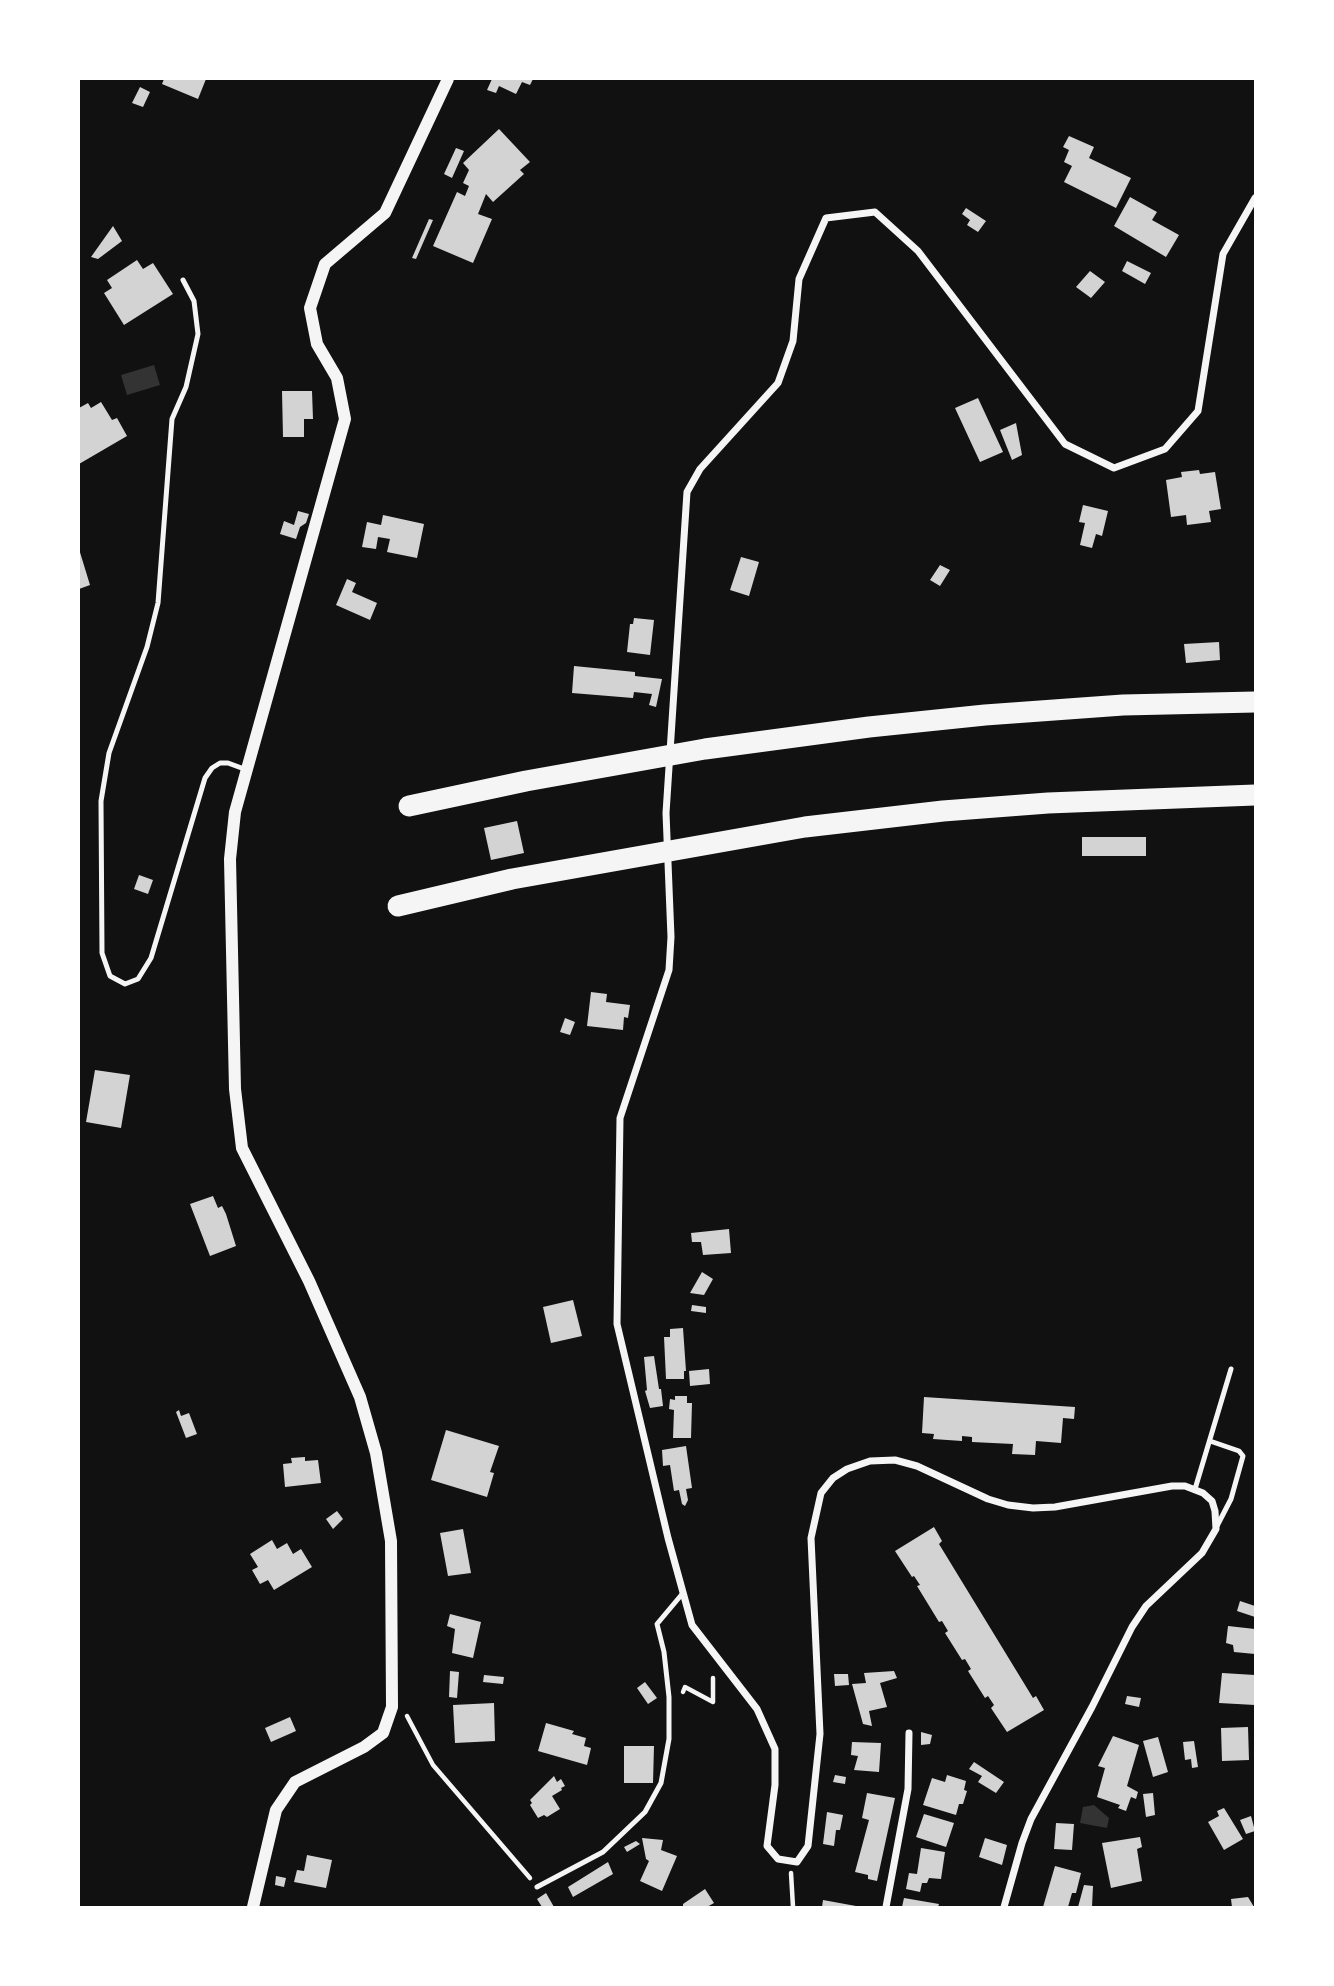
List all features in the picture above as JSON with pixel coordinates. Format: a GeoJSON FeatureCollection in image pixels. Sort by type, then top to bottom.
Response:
{"type":"FeatureCollection","features":[{"type":"Feature","properties":{"kind":"highway"},"geometry":{"type":"LineString","coordinates":[[409,806],[526,781],[705,749],[869,727],[1124,705],[1255,702]]}},
{"type":"Feature","properties":{"kind":"highway"},"geometry":{"type":"LineString","coordinates":[[398,906],[512,879],[805,827],[943,811],[1111,799],[1255,795]]}},
{"type":"Feature","properties":{"kind":"street"},"geometry":{"type":"LineString","coordinates":[[253,1907],[276,1810],[295,1782],[364,1747],[383,1733],[393,1707],[391,1541],[376,1453],[360,1397],[334,1334],[242,1148],[235,1089],[230,859],[235,812],[345,419],[337,378],[317,344],[310,308],[325,264],[385,213],[448,79]]}},
{"type":"Feature","properties":{"kind":"street"},"geometry":{"type":"LineString","coordinates":[[1004,1907],[1031,1819],[1132,1627],[1146,1606],[1202,1553],[1216,1529],[1215,1511],[1212,1501],[1195,1489],[1171,1486],[1055,1507],[1008,1505],[988,1499],[917,1466],[895,1460],[870,1461],[847,1469],[834,1478],[821,1493],[811,1538],[820,1734],[808,1846],[797,1862],[778,1859],[767,1846],[775,1785],[775,1749],[757,1709],[692,1625],[617,1324],[620,1118],[669,970],[671,937],[666,813],[687,492],[700,469],[778,383],[793,341],[799,279],[826,218],[874,212],[918,251],[1065,444],[1114,468],[1165,449],[1198,411],[1223,254],[1255,198]]}},
{"type":"Feature","properties":{"kind":"street"},"geometry":{"type":"LineString","coordinates":[[886,1907],[908,1789],[909,1733]]}},
{"type":"Feature","properties":{"kind":"lane"},"geometry":{"type":"LineString","coordinates":[[183,280],[194,301],[198,334],[186,387],[172,419],[158,603],[147,647],[109,752],[101,801],[102,953],[110,976],[125,984],[138,979],[151,958],[205,778],[212,768],[220,763],[247,770]]}},
{"type":"Feature","properties":{"kind":"lane"},"geometry":{"type":"LineString","coordinates":[[1195,1489],[1231,1369]]}},
{"type":"Feature","properties":{"kind":"lane"},"geometry":{"type":"LineString","coordinates":[[1210,1441],[1239,1451],[1243,1456],[1231,1499],[1216,1529]]}},
{"type":"Feature","properties":{"kind":"lane"},"geometry":{"type":"LineString","coordinates":[[537,1887],[603,1852],[645,1812],[661,1783],[668,1728],[668,1697],[664,1652],[657,1624],[683,1593]]}},
{"type":"Feature","properties":{"kind":"path"},"geometry":{"type":"LineString","coordinates":[[668,1728],[685,1687],[713,1702],[713,1652]]}},
{"type":"Feature","properties":{"kind":"path"},"geometry":{"type":"LineString","coordinates":[[393,1692],[433,1765],[537,1887]]}},
{"type":"Feature","properties":{"kind":"path"},"geometry":{"type":"LineString","coordinates":[[791,1861],[793,1907]]}},
{"type":"Feature","properties":{"kind":"shaded area"},"geometry":{"type":"Polygon","coordinates":[[[154,365],[160,385],[127,395],[121,375],[154,365]]]}},
{"type":"Feature","properties":{"kind":"shaded area"},"geometry":{"type":"Polygon","coordinates":[[[1094,1805],[1109,1818],[1107,1828],[1080,1823],[1083,1807],[1094,1805]]]}},
{"type":"Feature","properties":{"kind":"building"},"geometry":{"type":"Polygon","coordinates":[[[164,79],[206,79],[198,99],[162,84],[164,79]]]}},
{"type":"Feature","properties":{"kind":"building"},"geometry":{"type":"Polygon","coordinates":[[[492,79],[533,79],[530,85],[522,82],[516,94],[499,86],[496,93],[487,90],[492,79]]]}},
{"type":"Feature","properties":{"kind":"building"},"geometry":{"type":"Polygon","coordinates":[[[140,87],[150,92],[143,107],[132,103],[140,87]]]}},
{"type":"Feature","properties":{"kind":"building"},"geometry":{"type":"Polygon","coordinates":[[[499,129],[530,162],[520,170],[524,174],[493,202],[486,194],[478,214],[492,219],[473,263],[433,246],[457,192],[465,196],[469,186],[463,183],[469,170],[463,163],[499,129]]]}},
{"type":"Feature","properties":{"kind":"building"},"geometry":{"type":"Polygon","coordinates":[[[1069,136],[1094,147],[1089,158],[1131,178],[1116,208],[1064,182],[1072,166],[1064,162],[1069,150],[1063,147],[1069,136]]]}},
{"type":"Feature","properties":{"kind":"building"},"geometry":{"type":"Polygon","coordinates":[[[456,148],[464,151],[452,178],[444,174],[456,148]]]}},
{"type":"Feature","properties":{"kind":"building"},"geometry":{"type":"Polygon","coordinates":[[[1130,197],[1157,212],[1152,220],[1179,235],[1166,257],[1114,226],[1130,197]]]}},
{"type":"Feature","properties":{"kind":"building"},"geometry":{"type":"Polygon","coordinates":[[[966,208],[986,221],[978,232],[967,225],[970,220],[962,214],[966,208]]]}},
{"type":"Feature","properties":{"kind":"building"},"geometry":{"type":"Polygon","coordinates":[[[429,219],[433,220],[416,259],[412,258],[429,219]]]}},
{"type":"Feature","properties":{"kind":"building"},"geometry":{"type":"Polygon","coordinates":[[[113,226],[122,241],[98,259],[91,257],[113,226]]]}},
{"type":"Feature","properties":{"kind":"building"},"geometry":{"type":"Polygon","coordinates":[[[137,260],[143,269],[153,263],[173,294],[124,325],[104,293],[112,288],[107,280],[137,260]]]}},
{"type":"Feature","properties":{"kind":"building"},"geometry":{"type":"Polygon","coordinates":[[[1127,261],[1151,273],[1145,284],[1122,271],[1127,261]]]}},
{"type":"Feature","properties":{"kind":"building"},"geometry":{"type":"Polygon","coordinates":[[[1090,271],[1105,282],[1091,298],[1076,287],[1090,271]]]}},
{"type":"Feature","properties":{"kind":"building"},"geometry":{"type":"Polygon","coordinates":[[[282,391],[312,391],[313,419],[304,419],[304,437],[283,437],[282,391]]]}},
{"type":"Feature","properties":{"kind":"building"},"geometry":{"type":"Polygon","coordinates":[[[978,398],[1003,452],[980,462],[955,408],[978,398]]]}},
{"type":"Feature","properties":{"kind":"building"},"geometry":{"type":"Polygon","coordinates":[[[101,402],[112,420],[117,418],[127,436],[79,464],[79,408],[88,403],[91,408],[101,402]]]}},
{"type":"Feature","properties":{"kind":"building"},"geometry":{"type":"Polygon","coordinates":[[[1016,423],[1022,455],[1012,460],[1000,430],[1016,423]]]}},
{"type":"Feature","properties":{"kind":"building"},"geometry":{"type":"Polygon","coordinates":[[[1199,470],[1200,474],[1215,472],[1221,509],[1209,511],[1211,522],[1187,525],[1186,515],[1171,517],[1166,480],[1182,477],[1181,472],[1199,470]]]}},
{"type":"Feature","properties":{"kind":"building"},"geometry":{"type":"Polygon","coordinates":[[[1083,505],[1108,511],[1102,536],[1096,534],[1092,548],[1080,545],[1085,523],[1079,522],[1083,505]]]}},
{"type":"Feature","properties":{"kind":"building"},"geometry":{"type":"Polygon","coordinates":[[[298,511],[309,514],[296,539],[280,534],[284,521],[294,525],[298,511]]]}},
{"type":"Feature","properties":{"kind":"building"},"geometry":{"type":"Polygon","coordinates":[[[383,515],[424,524],[417,558],[387,552],[390,539],[378,537],[376,549],[362,547],[367,522],[381,525],[383,515]]]}},
{"type":"Feature","properties":{"kind":"building"},"geometry":{"type":"Polygon","coordinates":[[[79,549],[90,585],[79,589],[79,549]]]}},
{"type":"Feature","properties":{"kind":"building"},"geometry":{"type":"Polygon","coordinates":[[[741,557],[759,562],[749,596],[730,590],[741,557]]]}},
{"type":"Feature","properties":{"kind":"building"},"geometry":{"type":"Polygon","coordinates":[[[940,565],[950,570],[940,586],[930,580],[940,565]]]}},
{"type":"Feature","properties":{"kind":"building"},"geometry":{"type":"Polygon","coordinates":[[[347,579],[356,583],[352,592],[377,603],[370,620],[336,605],[347,579]]]}},
{"type":"Feature","properties":{"kind":"building"},"geometry":{"type":"Polygon","coordinates":[[[634,618],[654,620],[650,655],[627,652],[630,624],[633,624],[634,618]]]}},
{"type":"Feature","properties":{"kind":"building"},"geometry":{"type":"Polygon","coordinates":[[[1219,642],[1220,660],[1186,663],[1184,644],[1219,642]]]}},
{"type":"Feature","properties":{"kind":"building"},"geometry":{"type":"Polygon","coordinates":[[[574,666],[635,672],[635,676],[662,679],[656,707],[649,705],[652,694],[634,692],[633,698],[572,693],[574,666]]]}},
{"type":"Feature","properties":{"kind":"building"},"geometry":{"type":"Polygon","coordinates":[[[517,821],[524,853],[491,860],[484,828],[517,821]]]}},
{"type":"Feature","properties":{"kind":"building"},"geometry":{"type":"Polygon","coordinates":[[[1082,837],[1146,837],[1146,856],[1082,856],[1082,837]]]}},
{"type":"Feature","properties":{"kind":"building"},"geometry":{"type":"Polygon","coordinates":[[[139,875],[153,880],[148,894],[134,889],[139,875]]]}},
{"type":"Feature","properties":{"kind":"building"},"geometry":{"type":"Polygon","coordinates":[[[591,992],[607,994],[606,1002],[630,1005],[628,1018],[624,1017],[623,1030],[587,1026],[591,992]]]}},
{"type":"Feature","properties":{"kind":"building"},"geometry":{"type":"Polygon","coordinates":[[[565,1018],[575,1022],[570,1035],[560,1032],[565,1018]]]}},
{"type":"Feature","properties":{"kind":"building"},"geometry":{"type":"Polygon","coordinates":[[[95,1070],[130,1075],[121,1128],[86,1122],[95,1070]]]}},
{"type":"Feature","properties":{"kind":"building"},"geometry":{"type":"Polygon","coordinates":[[[213,1196],[218,1208],[222,1206],[226,1214],[236,1246],[210,1256],[190,1204],[213,1196]]]}},
{"type":"Feature","properties":{"kind":"building"},"geometry":{"type":"Polygon","coordinates":[[[729,1229],[731,1253],[703,1255],[701,1242],[692,1242],[691,1233],[729,1229]]]}},
{"type":"Feature","properties":{"kind":"building"},"geometry":{"type":"Polygon","coordinates":[[[702,1272],[713,1279],[704,1295],[690,1293],[702,1272]]]}},
{"type":"Feature","properties":{"kind":"building"},"geometry":{"type":"Polygon","coordinates":[[[573,1300],[582,1336],[551,1343],[543,1307],[573,1300]]]}},
{"type":"Feature","properties":{"kind":"building"},"geometry":{"type":"Polygon","coordinates":[[[692,1305],[706,1307],[706,1313],[691,1311],[692,1305]]]}},
{"type":"Feature","properties":{"kind":"building"},"geometry":{"type":"Polygon","coordinates":[[[683,1328],[686,1371],[684,1379],[666,1379],[664,1337],[670,1337],[670,1329],[683,1328]]]}},
{"type":"Feature","properties":{"kind":"building"},"geometry":{"type":"Polygon","coordinates":[[[654,1356],[663,1406],[650,1408],[645,1391],[644,1357],[654,1356]]]}},
{"type":"Feature","properties":{"kind":"building"},"geometry":{"type":"Polygon","coordinates":[[[709,1369],[710,1384],[690,1386],[689,1371],[709,1369]]]}},
{"type":"Feature","properties":{"kind":"building"},"geometry":{"type":"Polygon","coordinates":[[[675,1396],[687,1396],[687,1403],[692,1403],[691,1438],[673,1438],[674,1410],[669,1409],[670,1399],[675,1400],[675,1396]]]}},
{"type":"Feature","properties":{"kind":"building"},"geometry":{"type":"Polygon","coordinates":[[[924,1397],[1075,1407],[1074,1419],[1063,1418],[1061,1443],[1036,1441],[1035,1455],[1012,1454],[1013,1444],[972,1442],[972,1437],[962,1436],[962,1441],[933,1439],[934,1434],[922,1433],[924,1397]]]}},
{"type":"Feature","properties":{"kind":"building"},"geometry":{"type":"Polygon","coordinates":[[[179,1410],[181,1416],[189,1413],[197,1434],[186,1438],[176,1412],[179,1410]]]}},
{"type":"Feature","properties":{"kind":"building"},"geometry":{"type":"Polygon","coordinates":[[[446,1430],[499,1446],[490,1472],[494,1473],[487,1497],[431,1480],[446,1430]]]}},
{"type":"Feature","properties":{"kind":"building"},"geometry":{"type":"Polygon","coordinates":[[[686,1446],[692,1488],[686,1489],[688,1500],[685,1506],[682,1504],[679,1490],[674,1491],[670,1465],[663,1466],[662,1450],[686,1446]]]}},
{"type":"Feature","properties":{"kind":"building"},"geometry":{"type":"Polygon","coordinates":[[[305,1457],[305,1461],[318,1460],[321,1483],[285,1487],[283,1464],[292,1463],[291,1458],[305,1457]]]}},
{"type":"Feature","properties":{"kind":"building"},"geometry":{"type":"Polygon","coordinates":[[[337,1511],[343,1519],[333,1529],[326,1519],[337,1511]]]}},
{"type":"Feature","properties":{"kind":"building"},"geometry":{"type":"Polygon","coordinates":[[[934,1527],[942,1541],[939,1544],[1033,1698],[1036,1696],[1044,1710],[1007,1732],[991,1708],[994,1705],[988,1696],[985,1698],[968,1671],[971,1669],[965,1659],[962,1660],[945,1633],[948,1631],[942,1621],[939,1622],[917,1586],[920,1585],[895,1551],[934,1527]]]}},
{"type":"Feature","properties":{"kind":"building"},"geometry":{"type":"Polygon","coordinates":[[[463,1529],[471,1573],[448,1576],[440,1533],[463,1529]]]}},
{"type":"Feature","properties":{"kind":"building"},"geometry":{"type":"Polygon","coordinates":[[[272,1540],[277,1549],[287,1543],[293,1554],[301,1549],[312,1567],[274,1590],[268,1580],[260,1584],[252,1570],[258,1567],[250,1554],[272,1540]]]}},
{"type":"Feature","properties":{"kind":"building"},"geometry":{"type":"Polygon","coordinates":[[[1240,1601],[1255,1606],[1255,1617],[1237,1611],[1240,1601]]]}},
{"type":"Feature","properties":{"kind":"building"},"geometry":{"type":"Polygon","coordinates":[[[450,1614],[481,1622],[473,1658],[452,1653],[455,1629],[447,1626],[450,1614]]]}},
{"type":"Feature","properties":{"kind":"building"},"geometry":{"type":"Polygon","coordinates":[[[1228,1626],[1255,1629],[1255,1654],[1234,1652],[1233,1645],[1226,1643],[1228,1626]]]}},
{"type":"Feature","properties":{"kind":"building"},"geometry":{"type":"Polygon","coordinates":[[[450,1671],[459,1672],[457,1698],[449,1697],[450,1671]]]}},
{"type":"Feature","properties":{"kind":"building"},"geometry":{"type":"Polygon","coordinates":[[[894,1671],[897,1678],[880,1683],[887,1707],[869,1711],[872,1726],[863,1724],[852,1684],[866,1683],[864,1673],[894,1671]]]}},
{"type":"Feature","properties":{"kind":"building"},"geometry":{"type":"Polygon","coordinates":[[[1222,1673],[1255,1675],[1255,1705],[1219,1703],[1222,1673]]]}},
{"type":"Feature","properties":{"kind":"building"},"geometry":{"type":"Polygon","coordinates":[[[834,1674],[848,1674],[849,1685],[835,1686],[834,1674]]]}},
{"type":"Feature","properties":{"kind":"building"},"geometry":{"type":"Polygon","coordinates":[[[484,1675],[504,1677],[503,1684],[483,1682],[484,1675]]]}},
{"type":"Feature","properties":{"kind":"building"},"geometry":{"type":"Polygon","coordinates":[[[645,1682],[657,1698],[648,1704],[637,1688],[645,1682]]]}},
{"type":"Feature","properties":{"kind":"building"},"geometry":{"type":"Polygon","coordinates":[[[1127,1696],[1141,1698],[1139,1707],[1125,1704],[1127,1696]]]}},
{"type":"Feature","properties":{"kind":"building"},"geometry":{"type":"Polygon","coordinates":[[[494,1703],[495,1741],[455,1743],[453,1705],[494,1703]]]}},
{"type":"Feature","properties":{"kind":"building"},"geometry":{"type":"Polygon","coordinates":[[[290,1717],[296,1731],[271,1742],[265,1728],[290,1717]]]}},
{"type":"Feature","properties":{"kind":"building"},"geometry":{"type":"Polygon","coordinates":[[[546,1723],[574,1731],[572,1734],[586,1738],[584,1746],[591,1748],[587,1765],[538,1751],[546,1723]]]}},
{"type":"Feature","properties":{"kind":"building"},"geometry":{"type":"Polygon","coordinates":[[[1248,1727],[1249,1760],[1222,1761],[1221,1728],[1248,1727]]]}},
{"type":"Feature","properties":{"kind":"building"},"geometry":{"type":"Polygon","coordinates":[[[921,1732],[932,1735],[930,1744],[921,1745],[921,1732]]]}},
{"type":"Feature","properties":{"kind":"building"},"geometry":{"type":"Polygon","coordinates":[[[1113,1736],[1139,1745],[1127,1786],[1138,1792],[1136,1799],[1131,1797],[1126,1811],[1118,1808],[1120,1805],[1097,1797],[1105,1768],[1098,1766],[1113,1736]]]}},
{"type":"Feature","properties":{"kind":"building"},"geometry":{"type":"Polygon","coordinates":[[[1158,1737],[1168,1772],[1153,1777],[1143,1741],[1158,1737]]]}},
{"type":"Feature","properties":{"kind":"building"},"geometry":{"type":"Polygon","coordinates":[[[1194,1741],[1198,1767],[1192,1768],[1191,1759],[1185,1760],[1183,1742],[1194,1741]]]}},
{"type":"Feature","properties":{"kind":"building"},"geometry":{"type":"Polygon","coordinates":[[[852,1742],[881,1743],[879,1772],[854,1770],[858,1756],[851,1755],[852,1742]]]}},
{"type":"Feature","properties":{"kind":"building"},"geometry":{"type":"Polygon","coordinates":[[[624,1746],[654,1746],[653,1783],[624,1783],[624,1746]]]}},
{"type":"Feature","properties":{"kind":"building"},"geometry":{"type":"Polygon","coordinates":[[[974,1762],[1004,1782],[996,1793],[978,1782],[982,1776],[969,1769],[974,1762]]]}},
{"type":"Feature","properties":{"kind":"building"},"geometry":{"type":"Polygon","coordinates":[[[835,1775],[846,1777],[845,1784],[833,1782],[835,1775]]]}},
{"type":"Feature","properties":{"kind":"building"},"geometry":{"type":"Polygon","coordinates":[[[947,1775],[966,1781],[964,1790],[967,1791],[956,1815],[923,1805],[932,1778],[945,1782],[947,1775]]]}},
{"type":"Feature","properties":{"kind":"building"},"geometry":{"type":"Polygon","coordinates":[[[554,1776],[557,1782],[561,1779],[565,1786],[552,1796],[560,1809],[547,1817],[544,1815],[538,1818],[530,1800],[554,1776]]]}},
{"type":"Feature","properties":{"kind":"building"},"geometry":{"type":"Polygon","coordinates":[[[867,1793],[895,1798],[877,1881],[868,1879],[868,1875],[855,1872],[869,1820],[862,1818],[867,1793]]]}},
{"type":"Feature","properties":{"kind":"building"},"geometry":{"type":"Polygon","coordinates":[[[1153,1793],[1155,1815],[1146,1817],[1143,1794],[1153,1793]]]}},
{"type":"Feature","properties":{"kind":"building"},"geometry":{"type":"Polygon","coordinates":[[[1224,1808],[1243,1839],[1224,1850],[1208,1822],[1219,1816],[1217,1811],[1224,1808]]]}},
{"type":"Feature","properties":{"kind":"building"},"geometry":{"type":"Polygon","coordinates":[[[827,1812],[843,1815],[840,1830],[836,1830],[834,1846],[823,1844],[827,1812]]]}},
{"type":"Feature","properties":{"kind":"building"},"geometry":{"type":"Polygon","coordinates":[[[924,1814],[954,1823],[946,1847],[916,1837],[924,1814]]]}},
{"type":"Feature","properties":{"kind":"building"},"geometry":{"type":"Polygon","coordinates":[[[1251,1816],[1255,1831],[1246,1834],[1240,1820],[1251,1816]]]}},
{"type":"Feature","properties":{"kind":"building"},"geometry":{"type":"Polygon","coordinates":[[[1056,1823],[1074,1824],[1072,1850],[1054,1849],[1056,1823]]]}},
{"type":"Feature","properties":{"kind":"building"},"geometry":{"type":"Polygon","coordinates":[[[1140,1837],[1142,1847],[1137,1849],[1142,1881],[1111,1888],[1102,1843],[1140,1837]]]}},
{"type":"Feature","properties":{"kind":"building"},"geometry":{"type":"Polygon","coordinates":[[[642,1838],[663,1840],[661,1850],[677,1856],[662,1891],[640,1881],[649,1861],[646,1859],[642,1838]]]}},
{"type":"Feature","properties":{"kind":"building"},"geometry":{"type":"Polygon","coordinates":[[[985,1838],[1007,1845],[1002,1865],[979,1857],[985,1838]]]}},
{"type":"Feature","properties":{"kind":"building"},"geometry":{"type":"Polygon","coordinates":[[[636,1841],[640,1844],[627,1852],[624,1847],[636,1841]]]}},
{"type":"Feature","properties":{"kind":"building"},"geometry":{"type":"Polygon","coordinates":[[[921,1848],[945,1852],[941,1879],[929,1878],[927,1883],[922,1883],[920,1892],[906,1889],[909,1873],[917,1874],[921,1848]]]}},
{"type":"Feature","properties":{"kind":"building"},"geometry":{"type":"Polygon","coordinates":[[[307,1855],[332,1860],[326,1888],[294,1882],[297,1870],[304,1871],[307,1855]]]}},
{"type":"Feature","properties":{"kind":"building"},"geometry":{"type":"Polygon","coordinates":[[[608,1862],[613,1874],[573,1897],[568,1887],[608,1862]]]}},
{"type":"Feature","properties":{"kind":"building"},"geometry":{"type":"Polygon","coordinates":[[[1055,1866],[1081,1873],[1076,1893],[1072,1893],[1068,1907],[1043,1907],[1055,1866]]]}},
{"type":"Feature","properties":{"kind":"building"},"geometry":{"type":"Polygon","coordinates":[[[276,1876],[286,1878],[284,1887],[275,1885],[276,1876]]]}},
{"type":"Feature","properties":{"kind":"building"},"geometry":{"type":"Polygon","coordinates":[[[1084,1885],[1093,1886],[1092,1907],[1078,1907],[1084,1885]]]}},
{"type":"Feature","properties":{"kind":"building"},"geometry":{"type":"Polygon","coordinates":[[[705,1889],[714,1903],[707,1907],[683,1907],[683,1904],[705,1889]]]}},
{"type":"Feature","properties":{"kind":"building"},"geometry":{"type":"Polygon","coordinates":[[[546,1893],[554,1907],[542,1907],[537,1899],[546,1893]]]}},
{"type":"Feature","properties":{"kind":"building"},"geometry":{"type":"Polygon","coordinates":[[[1248,1897],[1254,1907],[1232,1907],[1231,1899],[1248,1897]]]}},
{"type":"Feature","properties":{"kind":"building"},"geometry":{"type":"Polygon","coordinates":[[[904,1898],[939,1904],[938,1907],[902,1907],[904,1898]]]}},
{"type":"Feature","properties":{"kind":"building"},"geometry":{"type":"Polygon","coordinates":[[[823,1900],[856,1906],[822,1907],[823,1900]]]}}]}
